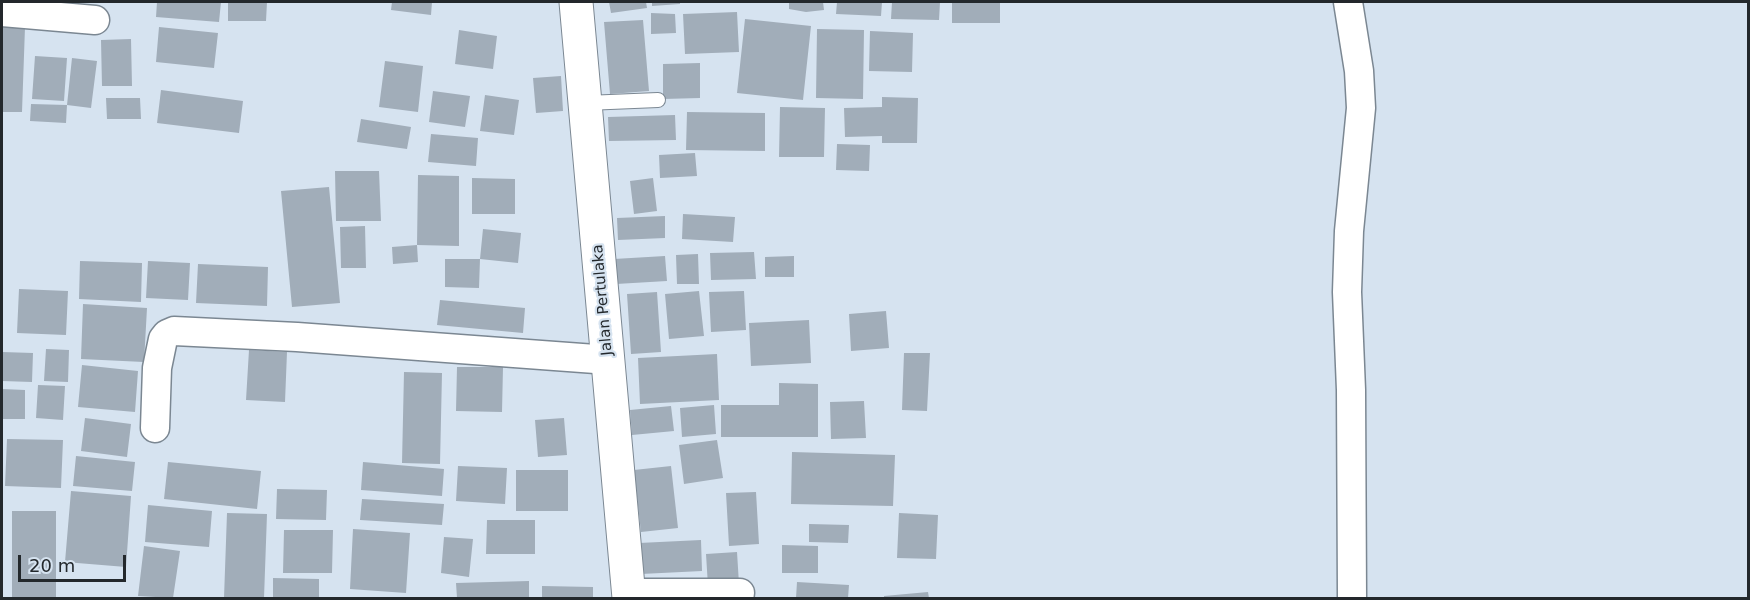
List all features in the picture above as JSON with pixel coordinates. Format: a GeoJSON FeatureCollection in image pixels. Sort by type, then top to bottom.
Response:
{"type":"FeatureCollection","features":[{"type":"Feature","properties":{"kind":"street","name":"Jalan Pertulaka"},"geometry":{"type":"LineString","coordinates":[[576,2],[629,596]]}},
{"type":"Feature","properties":{"kind":"street"},"geometry":{"type":"LineString","coordinates":[[1348,2],[1359,71],[1361,108],[1349,231],[1347,292],[1351,390],[1352,598]]}},
{"type":"Feature","properties":{"kind":"street"},"geometry":{"type":"LineString","coordinates":[[2,12],[95,20]]}},
{"type":"Feature","properties":{"kind":"street"},"geometry":{"type":"LineString","coordinates":[[155,428],[158,368],[163,339],[174,331],[277,336],[609,360]]}},
{"type":"Feature","properties":{"kind":"street"},"geometry":{"type":"LineString","coordinates":[[629,596],[740,593]]}},
{"type":"Feature","properties":{"kind":"lane"},"geometry":{"type":"LineString","coordinates":[[586,103],[658,100]]}},
{"type":"Feature","properties":{"kind":"building"},"geometry":{"type":"Polygon","coordinates":[[[157,2],[221,2],[219,22],[156,17],[157,2]]]}},
{"type":"Feature","properties":{"kind":"building"},"geometry":{"type":"Polygon","coordinates":[[[228,2],[267,2],[266,21],[228,21],[228,2]]]}},
{"type":"Feature","properties":{"kind":"building"},"geometry":{"type":"Polygon","coordinates":[[[392,2],[432,2],[431,15],[391,10],[392,2]]]}},
{"type":"Feature","properties":{"kind":"building"},"geometry":{"type":"Polygon","coordinates":[[[609,2],[646,2],[647,8],[611,13],[609,2]]]}},
{"type":"Feature","properties":{"kind":"building"},"geometry":{"type":"Polygon","coordinates":[[[652,2],[680,2],[680,4],[652,6],[652,2]]]}},
{"type":"Feature","properties":{"kind":"building"},"geometry":{"type":"Polygon","coordinates":[[[789,2],[823,2],[824,10],[806,12],[789,9],[789,2]]]}},
{"type":"Feature","properties":{"kind":"building"},"geometry":{"type":"Polygon","coordinates":[[[837,2],[882,2],[881,16],[836,14],[837,2]]]}},
{"type":"Feature","properties":{"kind":"building"},"geometry":{"type":"Polygon","coordinates":[[[892,2],[940,2],[939,20],[891,19],[892,2]]]}},
{"type":"Feature","properties":{"kind":"building"},"geometry":{"type":"Polygon","coordinates":[[[952,2],[1000,2],[1000,23],[952,23],[952,2]]]}},
{"type":"Feature","properties":{"kind":"building"},"geometry":{"type":"Polygon","coordinates":[[[737,12],[739,52],[685,54],[683,14],[737,12]]]}},
{"type":"Feature","properties":{"kind":"building"},"geometry":{"type":"Polygon","coordinates":[[[651,13],[675,14],[676,33],[651,34],[651,13]]]}},
{"type":"Feature","properties":{"kind":"building"},"geometry":{"type":"Polygon","coordinates":[[[745,19],[811,26],[803,100],[737,93],[745,19]]]}},
{"type":"Feature","properties":{"kind":"building"},"geometry":{"type":"Polygon","coordinates":[[[643,20],[649,91],[610,94],[604,22],[643,20]]]}},
{"type":"Feature","properties":{"kind":"building"},"geometry":{"type":"Polygon","coordinates":[[[2,26],[25,27],[22,112],[2,112],[2,26]]]}},
{"type":"Feature","properties":{"kind":"building"},"geometry":{"type":"Polygon","coordinates":[[[159,27],[218,33],[214,68],[156,62],[159,27]]]}},
{"type":"Feature","properties":{"kind":"building"},"geometry":{"type":"Polygon","coordinates":[[[817,29],[864,30],[863,99],[816,98],[817,29]]]}},
{"type":"Feature","properties":{"kind":"building"},"geometry":{"type":"Polygon","coordinates":[[[459,30],[497,36],[493,69],[455,64],[459,30]]]}},
{"type":"Feature","properties":{"kind":"building"},"geometry":{"type":"Polygon","coordinates":[[[870,31],[913,33],[912,72],[869,71],[870,31]]]}},
{"type":"Feature","properties":{"kind":"building"},"geometry":{"type":"Polygon","coordinates":[[[131,39],[132,86],[102,86],[101,40],[131,39]]]}},
{"type":"Feature","properties":{"kind":"building"},"geometry":{"type":"Polygon","coordinates":[[[35,56],[67,58],[64,101],[32,99],[35,56]]]}},
{"type":"Feature","properties":{"kind":"building"},"geometry":{"type":"Polygon","coordinates":[[[72,58],[97,61],[91,108],[67,105],[72,58]]]}},
{"type":"Feature","properties":{"kind":"building"},"geometry":{"type":"Polygon","coordinates":[[[385,61],[423,66],[418,112],[379,107],[385,61]]]}},
{"type":"Feature","properties":{"kind":"building"},"geometry":{"type":"Polygon","coordinates":[[[700,63],[700,98],[663,99],[663,64],[700,63]]]}},
{"type":"Feature","properties":{"kind":"building"},"geometry":{"type":"Polygon","coordinates":[[[561,76],[563,111],[536,113],[533,78],[561,76]]]}},
{"type":"Feature","properties":{"kind":"building"},"geometry":{"type":"Polygon","coordinates":[[[161,90],[243,101],[239,133],[157,123],[161,90]]]}},
{"type":"Feature","properties":{"kind":"building"},"geometry":{"type":"Polygon","coordinates":[[[433,91],[470,96],[465,127],[429,122],[433,91]]]}},
{"type":"Feature","properties":{"kind":"building"},"geometry":{"type":"Polygon","coordinates":[[[485,95],[519,100],[514,135],[480,131],[485,95]]]}},
{"type":"Feature","properties":{"kind":"building"},"geometry":{"type":"Polygon","coordinates":[[[882,97],[918,98],[917,143],[882,143],[882,136],[845,137],[844,108],[882,107],[882,97]]]}},
{"type":"Feature","properties":{"kind":"building"},"geometry":{"type":"Polygon","coordinates":[[[106,98],[140,98],[141,119],[107,119],[106,98]]]}},
{"type":"Feature","properties":{"kind":"building"},"geometry":{"type":"Polygon","coordinates":[[[31,104],[67,105],[66,123],[30,121],[31,104]]]}},
{"type":"Feature","properties":{"kind":"building"},"geometry":{"type":"Polygon","coordinates":[[[780,107],[825,108],[824,157],[779,157],[780,107]]]}},
{"type":"Feature","properties":{"kind":"building"},"geometry":{"type":"Polygon","coordinates":[[[687,112],[765,113],[765,151],[686,150],[687,112]]]}},
{"type":"Feature","properties":{"kind":"building"},"geometry":{"type":"Polygon","coordinates":[[[675,115],[676,140],[609,141],[608,117],[675,115]]]}},
{"type":"Feature","properties":{"kind":"building"},"geometry":{"type":"Polygon","coordinates":[[[361,119],[411,127],[407,149],[357,142],[361,119]]]}},
{"type":"Feature","properties":{"kind":"building"},"geometry":{"type":"Polygon","coordinates":[[[431,134],[478,138],[476,166],[428,162],[431,134]]]}},
{"type":"Feature","properties":{"kind":"building"},"geometry":{"type":"Polygon","coordinates":[[[837,144],[870,145],[869,171],[836,170],[837,144]]]}},
{"type":"Feature","properties":{"kind":"building"},"geometry":{"type":"Polygon","coordinates":[[[695,153],[697,176],[660,178],[659,155],[695,153]]]}},
{"type":"Feature","properties":{"kind":"building"},"geometry":{"type":"Polygon","coordinates":[[[335,171],[379,171],[381,221],[336,221],[335,171]]]}},
{"type":"Feature","properties":{"kind":"building"},"geometry":{"type":"Polygon","coordinates":[[[418,175],[459,176],[459,246],[417,245],[418,175]]]}},
{"type":"Feature","properties":{"kind":"building"},"geometry":{"type":"Polygon","coordinates":[[[472,178],[515,179],[515,214],[472,214],[472,178]]]}},
{"type":"Feature","properties":{"kind":"building"},"geometry":{"type":"Polygon","coordinates":[[[653,178],[657,211],[634,214],[630,181],[653,178]]]}},
{"type":"Feature","properties":{"kind":"building"},"geometry":{"type":"Polygon","coordinates":[[[329,187],[340,303],[292,307],[281,191],[329,187]]]}},
{"type":"Feature","properties":{"kind":"building"},"geometry":{"type":"Polygon","coordinates":[[[683,214],[735,217],[733,242],[682,239],[683,214]]]}},
{"type":"Feature","properties":{"kind":"building"},"geometry":{"type":"Polygon","coordinates":[[[665,216],[665,238],[618,240],[617,218],[665,216]]]}},
{"type":"Feature","properties":{"kind":"building"},"geometry":{"type":"Polygon","coordinates":[[[365,226],[366,268],[341,268],[340,227],[365,226]]]}},
{"type":"Feature","properties":{"kind":"building"},"geometry":{"type":"Polygon","coordinates":[[[483,229],[521,233],[518,263],[480,259],[483,229]]]}},
{"type":"Feature","properties":{"kind":"building"},"geometry":{"type":"Polygon","coordinates":[[[417,245],[418,262],[393,264],[392,247],[417,245]]]}},
{"type":"Feature","properties":{"kind":"building"},"geometry":{"type":"Polygon","coordinates":[[[754,252],[756,279],[711,280],[710,253],[754,252]]]}},
{"type":"Feature","properties":{"kind":"building"},"geometry":{"type":"Polygon","coordinates":[[[698,254],[699,284],[677,284],[676,255],[698,254]]]}},
{"type":"Feature","properties":{"kind":"building"},"geometry":{"type":"Polygon","coordinates":[[[665,256],[667,281],[616,284],[614,259],[665,256]]]}},
{"type":"Feature","properties":{"kind":"building"},"geometry":{"type":"Polygon","coordinates":[[[794,256],[794,277],[765,277],[765,257],[794,256]]]}},
{"type":"Feature","properties":{"kind":"building"},"geometry":{"type":"Polygon","coordinates":[[[445,259],[480,259],[479,288],[445,287],[445,259]]]}},
{"type":"Feature","properties":{"kind":"building"},"geometry":{"type":"Polygon","coordinates":[[[80,261],[142,263],[141,302],[79,299],[80,261]]]}},
{"type":"Feature","properties":{"kind":"building"},"geometry":{"type":"Polygon","coordinates":[[[148,261],[190,263],[188,300],[146,298],[148,261]]]}},
{"type":"Feature","properties":{"kind":"building"},"geometry":{"type":"Polygon","coordinates":[[[198,264],[268,267],[267,306],[196,303],[198,264]]]}},
{"type":"Feature","properties":{"kind":"building"},"geometry":{"type":"Polygon","coordinates":[[[19,289],[68,291],[66,335],[17,333],[19,289]]]}},
{"type":"Feature","properties":{"kind":"building"},"geometry":{"type":"Polygon","coordinates":[[[699,291],[704,336],[669,339],[665,294],[699,291]]]}},
{"type":"Feature","properties":{"kind":"building"},"geometry":{"type":"Polygon","coordinates":[[[744,291],[746,330],[711,332],[709,292],[744,291]]]}},
{"type":"Feature","properties":{"kind":"building"},"geometry":{"type":"Polygon","coordinates":[[[657,292],[661,352],[631,354],[627,294],[657,292]]]}},
{"type":"Feature","properties":{"kind":"building"},"geometry":{"type":"Polygon","coordinates":[[[440,300],[525,308],[523,333],[437,325],[440,300]]]}},
{"type":"Feature","properties":{"kind":"building"},"geometry":{"type":"Polygon","coordinates":[[[83,304],[147,308],[144,362],[81,359],[83,304]]]}},
{"type":"Feature","properties":{"kind":"building"},"geometry":{"type":"Polygon","coordinates":[[[886,311],[889,348],[851,351],[849,314],[886,311]]]}},
{"type":"Feature","properties":{"kind":"building"},"geometry":{"type":"Polygon","coordinates":[[[809,320],[811,363],[751,366],[749,323],[809,320]]]}},
{"type":"Feature","properties":{"kind":"building"},"geometry":{"type":"Polygon","coordinates":[[[46,349],[69,350],[68,382],[44,381],[46,349]]]}},
{"type":"Feature","properties":{"kind":"building"},"geometry":{"type":"Polygon","coordinates":[[[249,350],[287,352],[285,402],[246,400],[249,350]]]}},
{"type":"Feature","properties":{"kind":"building"},"geometry":{"type":"Polygon","coordinates":[[[2,352],[33,353],[32,382],[2,381],[2,352]]]}},
{"type":"Feature","properties":{"kind":"building"},"geometry":{"type":"Polygon","coordinates":[[[904,353],[930,353],[927,411],[902,410],[904,353]]]}},
{"type":"Feature","properties":{"kind":"building"},"geometry":{"type":"Polygon","coordinates":[[[717,354],[719,400],[640,404],[638,358],[717,354]]]}},
{"type":"Feature","properties":{"kind":"building"},"geometry":{"type":"Polygon","coordinates":[[[82,365],[138,371],[135,412],[78,407],[82,365]]]}},
{"type":"Feature","properties":{"kind":"building"},"geometry":{"type":"Polygon","coordinates":[[[457,367],[503,367],[502,412],[456,411],[457,367]]]}},
{"type":"Feature","properties":{"kind":"building"},"geometry":{"type":"Polygon","coordinates":[[[404,372],[442,373],[440,464],[402,463],[404,372]]]}},
{"type":"Feature","properties":{"kind":"building"},"geometry":{"type":"Polygon","coordinates":[[[779,383],[818,384],[818,437],[721,437],[721,405],[779,405],[779,383]]]}},
{"type":"Feature","properties":{"kind":"building"},"geometry":{"type":"Polygon","coordinates":[[[38,385],[65,386],[63,420],[36,418],[38,385]]]}},
{"type":"Feature","properties":{"kind":"building"},"geometry":{"type":"Polygon","coordinates":[[[2,389],[25,390],[25,419],[2,419],[2,389]]]}},
{"type":"Feature","properties":{"kind":"building"},"geometry":{"type":"Polygon","coordinates":[[[864,401],[866,438],[831,439],[830,402],[864,401]]]}},
{"type":"Feature","properties":{"kind":"building"},"geometry":{"type":"Polygon","coordinates":[[[714,405],[716,434],[682,437],[680,408],[714,405]]]}},
{"type":"Feature","properties":{"kind":"building"},"geometry":{"type":"Polygon","coordinates":[[[671,406],[674,431],[632,435],[630,410],[671,406]]]}},
{"type":"Feature","properties":{"kind":"building"},"geometry":{"type":"Polygon","coordinates":[[[85,418],[131,424],[127,457],[81,451],[85,418]]]}},
{"type":"Feature","properties":{"kind":"building"},"geometry":{"type":"Polygon","coordinates":[[[564,418],[567,455],[538,457],[535,420],[564,418]]]}},
{"type":"Feature","properties":{"kind":"building"},"geometry":{"type":"Polygon","coordinates":[[[7,439],[63,440],[61,488],[5,486],[7,439]]]}},
{"type":"Feature","properties":{"kind":"building"},"geometry":{"type":"Polygon","coordinates":[[[717,440],[723,478],[684,484],[679,445],[717,440]]]}},
{"type":"Feature","properties":{"kind":"building"},"geometry":{"type":"Polygon","coordinates":[[[792,452],[895,455],[893,506],[791,504],[792,452]]]}},
{"type":"Feature","properties":{"kind":"building"},"geometry":{"type":"Polygon","coordinates":[[[76,456],[135,462],[132,491],[73,486],[76,456]]]}},
{"type":"Feature","properties":{"kind":"building"},"geometry":{"type":"Polygon","coordinates":[[[168,462],[261,471],[257,509],[164,499],[168,462]]]}},
{"type":"Feature","properties":{"kind":"building"},"geometry":{"type":"Polygon","coordinates":[[[363,462],[444,469],[442,496],[361,490],[363,462]]]}},
{"type":"Feature","properties":{"kind":"building"},"geometry":{"type":"Polygon","coordinates":[[[458,466],[507,468],[505,504],[456,501],[458,466]]]}},
{"type":"Feature","properties":{"kind":"building"},"geometry":{"type":"Polygon","coordinates":[[[671,466],[678,528],[641,532],[634,470],[671,466]]]}},
{"type":"Feature","properties":{"kind":"building"},"geometry":{"type":"Polygon","coordinates":[[[516,470],[568,470],[568,511],[516,511],[516,470]]]}},
{"type":"Feature","properties":{"kind":"building"},"geometry":{"type":"Polygon","coordinates":[[[277,489],[327,490],[326,520],[276,519],[277,489]]]}},
{"type":"Feature","properties":{"kind":"building"},"geometry":{"type":"Polygon","coordinates":[[[71,491],[131,496],[126,567],[65,562],[71,491]]]}},
{"type":"Feature","properties":{"kind":"building"},"geometry":{"type":"Polygon","coordinates":[[[756,492],[759,544],[729,546],[726,493],[756,492]]]}},
{"type":"Feature","properties":{"kind":"building"},"geometry":{"type":"Polygon","coordinates":[[[362,499],[444,504],[442,525],[360,520],[362,499]]]}},
{"type":"Feature","properties":{"kind":"building"},"geometry":{"type":"Polygon","coordinates":[[[148,505],[212,511],[209,547],[145,542],[148,505]]]}},
{"type":"Feature","properties":{"kind":"building"},"geometry":{"type":"Polygon","coordinates":[[[12,511],[56,511],[56,598],[12,598],[12,511]]]}},
{"type":"Feature","properties":{"kind":"building"},"geometry":{"type":"Polygon","coordinates":[[[227,513],[267,514],[264,598],[224,598],[227,513]]]}},
{"type":"Feature","properties":{"kind":"building"},"geometry":{"type":"Polygon","coordinates":[[[899,513],[938,515],[936,559],[897,558],[899,513]]]}},
{"type":"Feature","properties":{"kind":"building"},"geometry":{"type":"Polygon","coordinates":[[[487,520],[535,520],[535,554],[486,554],[487,520]]]}},
{"type":"Feature","properties":{"kind":"building"},"geometry":{"type":"Polygon","coordinates":[[[809,524],[849,525],[848,543],[809,542],[809,524]]]}},
{"type":"Feature","properties":{"kind":"building"},"geometry":{"type":"Polygon","coordinates":[[[353,529],[410,533],[406,593],[350,589],[353,529]]]}},
{"type":"Feature","properties":{"kind":"building"},"geometry":{"type":"Polygon","coordinates":[[[284,530],[333,530],[332,573],[283,573],[284,530]]]}},
{"type":"Feature","properties":{"kind":"building"},"geometry":{"type":"Polygon","coordinates":[[[444,537],[473,539],[469,577],[441,573],[444,537]]]}},
{"type":"Feature","properties":{"kind":"building"},"geometry":{"type":"Polygon","coordinates":[[[701,540],[702,571],[641,574],[639,543],[701,540]]]}},
{"type":"Feature","properties":{"kind":"building"},"geometry":{"type":"Polygon","coordinates":[[[782,545],[818,546],[818,573],[782,573],[782,545]]]}},
{"type":"Feature","properties":{"kind":"building"},"geometry":{"type":"Polygon","coordinates":[[[144,546],[180,551],[173,598],[138,596],[144,546]]]}},
{"type":"Feature","properties":{"kind":"building"},"geometry":{"type":"Polygon","coordinates":[[[737,552],[739,584],[708,586],[706,554],[737,552]]]}},
{"type":"Feature","properties":{"kind":"building"},"geometry":{"type":"Polygon","coordinates":[[[273,578],[319,579],[319,598],[273,598],[273,578]]]}},
{"type":"Feature","properties":{"kind":"building"},"geometry":{"type":"Polygon","coordinates":[[[529,581],[529,598],[457,598],[456,583],[529,581]]]}},
{"type":"Feature","properties":{"kind":"building"},"geometry":{"type":"Polygon","coordinates":[[[797,582],[849,585],[848,598],[796,598],[797,582]]]}},
{"type":"Feature","properties":{"kind":"building"},"geometry":{"type":"Polygon","coordinates":[[[542,586],[593,587],[593,598],[542,598],[542,586]]]}},
{"type":"Feature","properties":{"kind":"building"},"geometry":{"type":"Polygon","coordinates":[[[928,592],[929,598],[884,598],[884,596],[928,592]]]}}]}
